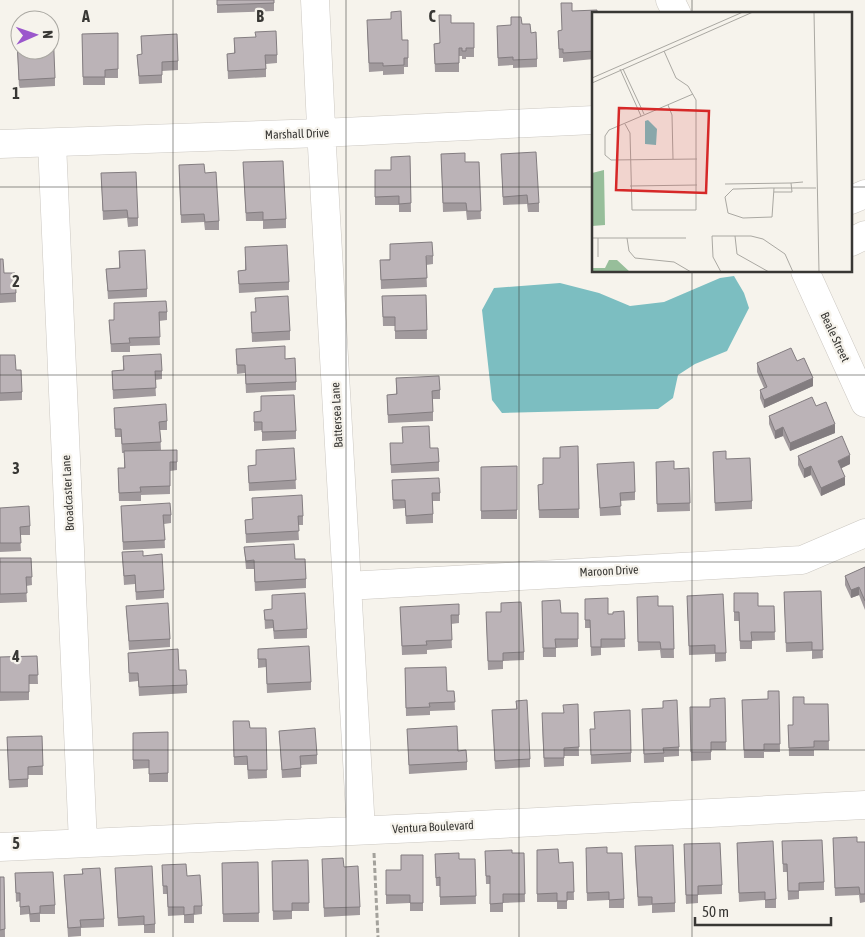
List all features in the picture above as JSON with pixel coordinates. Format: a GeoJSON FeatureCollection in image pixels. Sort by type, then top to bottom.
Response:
{"type":"FeatureCollection","features":[{"type":"Feature","properties":{"kind":"street","name":"Battersea Lane"},"geometry":{"type":"LineString","coordinates":[[315,0],[347,586],[367,830]]}},
{"type":"Feature","properties":{"kind":"street"},"geometry":{"type":"LineString","coordinates":[[670,0],[676,12]]}},
{"type":"Feature","properties":{"kind":"street","name":"Marshall Drive"},"geometry":{"type":"LineString","coordinates":[[0,144],[321,133],[592,120]]}},
{"type":"Feature","properties":{"kind":"street","name":"Broadcaster Lane"},"geometry":{"type":"LineString","coordinates":[[52,142],[83,843]]}},
{"type":"Feature","properties":{"kind":"street"},"geometry":{"type":"LineString","coordinates":[[852,200],[865,194]]}},
{"type":"Feature","properties":{"kind":"street"},"geometry":{"type":"LineString","coordinates":[[852,242],[865,235]]}},
{"type":"Feature","properties":{"kind":"street","name":"Beale Street"},"geometry":{"type":"LineString","coordinates":[[805,272],[865,403]]}},
{"type":"Feature","properties":{"kind":"street","name":"Maroon Drive"},"geometry":{"type":"LineString","coordinates":[[347,586],[802,560],[865,533]]}},
{"type":"Feature","properties":{"kind":"street","name":"Ventura Boulevard"},"geometry":{"type":"LineString","coordinates":[[0,847],[865,805]]}},
{"type":"Feature","properties":{"kind":"path"},"geometry":{"type":"LineString","coordinates":[[367,830],[378,937]]}},
{"type":"Feature","properties":{"kind":"water"},"geometry":{"type":"Polygon","coordinates":[[[734,276],[744,293],[749,308],[727,351],[695,364],[678,375],[673,398],[658,409],[502,413],[492,400],[482,310],[494,288],[560,283],[599,293],[630,306],[664,302],[720,278],[734,276]]]}},
{"type":"Feature","properties":{"kind":"building"},"geometry":{"type":"Polygon","coordinates":[[[217,0],[274,0],[274,3],[217,5],[217,0]]]}},
{"type":"Feature","properties":{"kind":"building"},"geometry":{"type":"Polygon","coordinates":[[[561,3],[572,3],[572,11],[597,10],[597,12],[592,12],[592,51],[563,53],[563,49],[559,49],[558,31],[562,30],[561,3]]]}},
{"type":"Feature","properties":{"kind":"building"},"geometry":{"type":"Polygon","coordinates":[[[401,11],[402,40],[408,40],[408,58],[404,58],[404,65],[383,66],[383,63],[369,63],[367,20],[391,19],[391,12],[401,11]]]}},
{"type":"Feature","properties":{"kind":"building"},"geometry":{"type":"Polygon","coordinates":[[[439,15],[451,15],[451,23],[474,23],[474,48],[466,48],[466,51],[462,51],[462,48],[459,48],[459,63],[435,64],[434,44],[440,43],[439,15]]]}},
{"type":"Feature","properties":{"kind":"building"},"geometry":{"type":"Polygon","coordinates":[[[511,17],[521,17],[522,24],[530,24],[531,33],[536,32],[537,59],[513,60],[513,57],[498,58],[497,26],[511,25],[511,17]]]}},
{"type":"Feature","properties":{"kind":"building"},"geometry":{"type":"Polygon","coordinates":[[[276,31],[277,55],[265,55],[266,69],[228,71],[227,54],[235,53],[234,38],[256,37],[255,32],[276,31]]]}},
{"type":"Feature","properties":{"kind":"building"},"geometry":{"type":"Polygon","coordinates":[[[118,33],[118,69],[105,70],[105,77],[83,77],[82,34],[118,33]]]}},
{"type":"Feature","properties":{"kind":"building"},"geometry":{"type":"Polygon","coordinates":[[[177,34],[178,61],[162,62],[162,75],[139,76],[137,55],[142,54],[141,36],[177,34]]]}},
{"type":"Feature","properties":{"kind":"building"},"geometry":{"type":"Polygon","coordinates":[[[18,60],[54,60],[55,78],[19,80],[18,60]]]}},
{"type":"Feature","properties":{"kind":"building"},"geometry":{"type":"Polygon","coordinates":[[[536,152],[539,203],[528,204],[527,195],[503,197],[501,154],[536,152]]]}},
{"type":"Feature","properties":{"kind":"building"},"geometry":{"type":"Polygon","coordinates":[[[465,153],[465,162],[479,162],[481,211],[467,211],[466,203],[443,203],[441,154],[465,153]]]}},
{"type":"Feature","properties":{"kind":"building"},"geometry":{"type":"Polygon","coordinates":[[[410,156],[411,203],[399,204],[399,196],[375,197],[375,170],[391,170],[391,157],[410,156]]]}},
{"type":"Feature","properties":{"kind":"building"},"geometry":{"type":"Polygon","coordinates":[[[283,161],[286,219],[263,220],[263,212],[246,213],[243,162],[283,161]]]}},
{"type":"Feature","properties":{"kind":"building"},"geometry":{"type":"Polygon","coordinates":[[[204,164],[205,173],[216,172],[219,221],[205,222],[204,214],[181,215],[179,165],[204,164]]]}},
{"type":"Feature","properties":{"kind":"building"},"geometry":{"type":"Polygon","coordinates":[[[136,172],[138,218],[128,218],[127,210],[103,211],[101,173],[136,172]]]}},
{"type":"Feature","properties":{"kind":"building"},"geometry":{"type":"Polygon","coordinates":[[[432,242],[433,256],[426,256],[427,278],[381,280],[380,260],[390,260],[390,244],[432,242]]]}},
{"type":"Feature","properties":{"kind":"building"},"geometry":{"type":"Polygon","coordinates":[[[287,245],[289,282],[239,284],[238,271],[246,270],[245,247],[287,245]]]}},
{"type":"Feature","properties":{"kind":"building"},"geometry":{"type":"Polygon","coordinates":[[[145,250],[147,289],[108,291],[106,269],[120,268],[119,251],[145,250]]]}},
{"type":"Feature","properties":{"kind":"building"},"geometry":{"type":"Polygon","coordinates":[[[0,259],[3,259],[4,273],[15,273],[16,293],[0,294],[0,259]]]}},
{"type":"Feature","properties":{"kind":"building"},"geometry":{"type":"Polygon","coordinates":[[[426,295],[427,330],[395,331],[395,317],[383,317],[382,296],[426,295]]]}},
{"type":"Feature","properties":{"kind":"building"},"geometry":{"type":"Polygon","coordinates":[[[288,296],[290,331],[252,333],[251,312],[256,312],[255,298],[288,296]]]}},
{"type":"Feature","properties":{"kind":"building"},"geometry":{"type":"Polygon","coordinates":[[[166,301],[167,312],[159,312],[160,337],[129,338],[130,343],[111,344],[109,320],[114,320],[114,303],[166,301]]]}},
{"type":"Feature","properties":{"kind":"building"},"geometry":{"type":"Polygon","coordinates":[[[285,346],[285,359],[295,358],[296,382],[246,384],[245,365],[237,365],[236,349],[285,346]]]}},
{"type":"Feature","properties":{"kind":"building"},"geometry":{"type":"Polygon","coordinates":[[[791,348],[797,361],[804,358],[813,378],[764,400],[760,390],[767,387],[757,363],[791,348]]]}},
{"type":"Feature","properties":{"kind":"building"},"geometry":{"type":"Polygon","coordinates":[[[161,354],[162,371],[155,371],[156,388],[113,390],[112,371],[124,370],[123,356],[161,354]]]}},
{"type":"Feature","properties":{"kind":"building"},"geometry":{"type":"Polygon","coordinates":[[[0,355],[15,355],[16,370],[21,370],[22,392],[0,393],[0,355]]]}},
{"type":"Feature","properties":{"kind":"building"},"geometry":{"type":"Polygon","coordinates":[[[439,376],[440,390],[432,391],[433,412],[388,415],[387,395],[397,394],[396,378],[439,376]]]}},
{"type":"Feature","properties":{"kind":"building"},"geometry":{"type":"Polygon","coordinates":[[[294,395],[296,431],[262,432],[262,422],[254,422],[254,412],[261,411],[261,396],[294,395]]]}},
{"type":"Feature","properties":{"kind":"building"},"geometry":{"type":"Polygon","coordinates":[[[812,397],[816,406],[826,402],[835,424],[790,443],[783,427],[775,431],[769,416],[812,397]]]}},
{"type":"Feature","properties":{"kind":"building"},"geometry":{"type":"Polygon","coordinates":[[[166,404],[167,421],[159,422],[161,442],[122,444],[121,429],[115,429],[114,408],[166,404]]]}},
{"type":"Feature","properties":{"kind":"building"},"geometry":{"type":"Polygon","coordinates":[[[429,426],[430,448],[438,448],[439,462],[391,465],[390,443],[403,443],[402,427],[429,426]]]}},
{"type":"Feature","properties":{"kind":"building"},"geometry":{"type":"Polygon","coordinates":[[[842,436],[850,455],[838,461],[845,477],[821,488],[811,466],[804,469],[798,456],[842,436]]]}},
{"type":"Feature","properties":{"kind":"building"},"geometry":{"type":"Polygon","coordinates":[[[578,446],[579,509],[539,510],[538,485],[543,484],[543,458],[560,458],[560,447],[578,446]]]}},
{"type":"Feature","properties":{"kind":"building"},"geometry":{"type":"Polygon","coordinates":[[[294,448],[296,480],[249,483],[248,466],[256,465],[256,450],[294,448]]]}},
{"type":"Feature","properties":{"kind":"building"},"geometry":{"type":"Polygon","coordinates":[[[177,450],[177,462],[170,462],[170,486],[140,487],[141,492],[119,493],[118,468],[125,468],[124,451],[177,450]]]}},
{"type":"Feature","properties":{"kind":"building"},"geometry":{"type":"Polygon","coordinates":[[[726,451],[726,459],[750,458],[752,501],[715,503],[713,452],[726,451]]]}},
{"type":"Feature","properties":{"kind":"building"},"geometry":{"type":"Polygon","coordinates":[[[674,461],[674,469],[689,468],[690,503],[657,504],[656,462],[674,461]]]}},
{"type":"Feature","properties":{"kind":"building"},"geometry":{"type":"Polygon","coordinates":[[[634,462],[635,492],[620,493],[621,506],[600,508],[597,464],[634,462]]]}},
{"type":"Feature","properties":{"kind":"building"},"geometry":{"type":"Polygon","coordinates":[[[517,466],[517,510],[481,511],[481,467],[517,466]]]}},
{"type":"Feature","properties":{"kind":"building"},"geometry":{"type":"Polygon","coordinates":[[[439,478],[440,493],[432,493],[433,514],[406,516],[405,500],[393,500],[392,480],[439,478]]]}},
{"type":"Feature","properties":{"kind":"building"},"geometry":{"type":"Polygon","coordinates":[[[302,495],[303,516],[298,516],[299,531],[246,534],[245,520],[253,519],[252,498],[302,495]]]}},
{"type":"Feature","properties":{"kind":"building"},"geometry":{"type":"Polygon","coordinates":[[[170,503],[171,515],[163,515],[165,540],[123,542],[121,506],[170,503]]]}},
{"type":"Feature","properties":{"kind":"building"},"geometry":{"type":"Polygon","coordinates":[[[29,506],[30,526],[20,527],[21,543],[0,543],[0,508],[29,506]]]}},
{"type":"Feature","properties":{"kind":"building"},"geometry":{"type":"Polygon","coordinates":[[[294,544],[295,559],[305,559],[306,579],[255,582],[254,560],[246,561],[244,547],[294,544]]]}},
{"type":"Feature","properties":{"kind":"building"},"geometry":{"type":"Polygon","coordinates":[[[143,551],[143,556],[162,554],[164,590],[136,592],[135,575],[124,576],[122,552],[143,551]]]}},
{"type":"Feature","properties":{"kind":"building"},"geometry":{"type":"Polygon","coordinates":[[[0,558],[31,558],[32,577],[26,577],[27,593],[0,594],[0,558]]]}},
{"type":"Feature","properties":{"kind":"building"},"geometry":{"type":"Polygon","coordinates":[[[865,567],[865,601],[859,587],[851,590],[845,576],[865,567]]]}},
{"type":"Feature","properties":{"kind":"building"},"geometry":{"type":"Polygon","coordinates":[[[821,591],[823,650],[812,650],[812,642],[786,643],[784,592],[821,591]]]}},
{"type":"Feature","properties":{"kind":"building"},"geometry":{"type":"Polygon","coordinates":[[[305,593],[307,629],[274,631],[273,620],[265,620],[264,610],[272,609],[272,595],[305,593]]]}},
{"type":"Feature","properties":{"kind":"building"},"geometry":{"type":"Polygon","coordinates":[[[734,593],[758,593],[758,606],[774,606],[775,632],[751,632],[752,641],[740,641],[739,612],[734,612],[734,593]]]}},
{"type":"Feature","properties":{"kind":"building"},"geometry":{"type":"Polygon","coordinates":[[[723,594],[726,653],[715,653],[715,645],[689,646],[687,596],[723,594]]]}},
{"type":"Feature","properties":{"kind":"building"},"geometry":{"type":"Polygon","coordinates":[[[658,596],[658,606],[673,606],[674,649],[661,649],[660,642],[638,642],[637,597],[658,596]]]}},
{"type":"Feature","properties":{"kind":"building"},"geometry":{"type":"Polygon","coordinates":[[[608,598],[608,614],[624,611],[625,639],[601,639],[601,647],[591,647],[590,620],[585,620],[585,599],[608,598]]]}},
{"type":"Feature","properties":{"kind":"building"},"geometry":{"type":"Polygon","coordinates":[[[560,600],[561,613],[578,613],[578,639],[555,639],[556,648],[543,648],[542,601],[560,600]]]}},
{"type":"Feature","properties":{"kind":"building"},"geometry":{"type":"Polygon","coordinates":[[[521,602],[524,652],[503,653],[503,661],[488,661],[486,612],[501,612],[501,603],[521,602]]]}},
{"type":"Feature","properties":{"kind":"building"},"geometry":{"type":"Polygon","coordinates":[[[168,603],[170,639],[129,641],[126,606],[168,603]]]}},
{"type":"Feature","properties":{"kind":"building"},"geometry":{"type":"Polygon","coordinates":[[[459,604],[459,615],[451,615],[452,640],[426,641],[427,645],[402,646],[400,607],[459,604]]]}},
{"type":"Feature","properties":{"kind":"building"},"geometry":{"type":"Polygon","coordinates":[[[309,646],[311,682],[267,684],[266,659],[258,659],[258,649],[309,646]]]}},
{"type":"Feature","properties":{"kind":"building"},"geometry":{"type":"Polygon","coordinates":[[[178,649],[179,670],[186,670],[187,685],[139,687],[138,673],[129,673],[128,653],[178,649]]]}},
{"type":"Feature","properties":{"kind":"building"},"geometry":{"type":"Polygon","coordinates":[[[37,656],[38,675],[29,675],[29,692],[0,692],[0,657],[37,656]]]}},
{"type":"Feature","properties":{"kind":"building"},"geometry":{"type":"Polygon","coordinates":[[[446,667],[447,691],[454,691],[455,702],[429,703],[430,707],[406,708],[405,668],[446,667]]]}},
{"type":"Feature","properties":{"kind":"building"},"geometry":{"type":"Polygon","coordinates":[[[768,691],[779,691],[780,744],[764,744],[764,750],[744,750],[742,700],[768,699],[768,691]]]}},
{"type":"Feature","properties":{"kind":"building"},"geometry":{"type":"Polygon","coordinates":[[[793,697],[804,697],[804,704],[828,704],[829,741],[814,741],[814,747],[789,748],[788,725],[793,725],[793,697]]]}},
{"type":"Feature","properties":{"kind":"building"},"geometry":{"type":"Polygon","coordinates":[[[725,698],[726,742],[711,742],[711,752],[691,752],[690,707],[710,707],[710,699],[725,698]]]}},
{"type":"Feature","properties":{"kind":"building"},"geometry":{"type":"Polygon","coordinates":[[[527,700],[530,759],[495,761],[492,710],[517,709],[516,701],[527,700]]]}},
{"type":"Feature","properties":{"kind":"building"},"geometry":{"type":"Polygon","coordinates":[[[677,700],[679,747],[663,748],[664,753],[644,754],[642,709],[663,708],[663,701],[677,700]]]}},
{"type":"Feature","properties":{"kind":"building"},"geometry":{"type":"Polygon","coordinates":[[[578,704],[579,747],[564,748],[564,758],[544,758],[542,713],[564,713],[563,705],[578,704]]]}},
{"type":"Feature","properties":{"kind":"building"},"geometry":{"type":"Polygon","coordinates":[[[630,710],[631,753],[591,755],[590,729],[595,729],[594,712],[630,710]]]}},
{"type":"Feature","properties":{"kind":"building"},"geometry":{"type":"Polygon","coordinates":[[[233,721],[249,721],[250,728],[266,728],[267,770],[248,770],[247,756],[234,757],[233,721]]]}},
{"type":"Feature","properties":{"kind":"building"},"geometry":{"type":"Polygon","coordinates":[[[457,726],[458,751],[466,750],[467,762],[409,765],[407,729],[457,726]]]}},
{"type":"Feature","properties":{"kind":"building"},"geometry":{"type":"Polygon","coordinates":[[[315,728],[317,755],[300,756],[301,768],[282,770],[279,731],[315,728]]]}},
{"type":"Feature","properties":{"kind":"building"},"geometry":{"type":"Polygon","coordinates":[[[168,732],[168,773],[149,774],[149,760],[133,760],[133,733],[168,732]]]}},
{"type":"Feature","properties":{"kind":"building"},"geometry":{"type":"Polygon","coordinates":[[[42,736],[43,766],[28,767],[28,779],[9,780],[7,737],[42,736]]]}},
{"type":"Feature","properties":{"kind":"building"},"geometry":{"type":"Polygon","coordinates":[[[857,837],[857,842],[865,842],[865,894],[860,894],[859,887],[835,888],[833,838],[857,837]]]}},
{"type":"Feature","properties":{"kind":"building"},"geometry":{"type":"Polygon","coordinates":[[[822,840],[824,882],[799,883],[799,891],[788,891],[787,864],[783,864],[782,841],[822,840]]]}},
{"type":"Feature","properties":{"kind":"building"},"geometry":{"type":"Polygon","coordinates":[[[773,841],[776,899],[765,900],[765,892],[739,893],[737,843],[773,841]]]}},
{"type":"Feature","properties":{"kind":"building"},"geometry":{"type":"Polygon","coordinates":[[[720,843],[722,885],[698,886],[698,895],[686,895],[684,844],[720,843]]]}},
{"type":"Feature","properties":{"kind":"building"},"geometry":{"type":"Polygon","coordinates":[[[673,845],[675,903],[652,904],[652,897],[638,897],[635,846],[673,845]]]}},
{"type":"Feature","properties":{"kind":"building"},"geometry":{"type":"Polygon","coordinates":[[[607,847],[607,853],[622,853],[624,899],[609,900],[609,892],[587,893],[586,848],[607,847]]]}},
{"type":"Feature","properties":{"kind":"building"},"geometry":{"type":"Polygon","coordinates":[[[558,849],[559,863],[573,862],[574,892],[567,892],[567,901],[557,901],[557,893],[537,894],[537,850],[558,849]]]}},
{"type":"Feature","properties":{"kind":"building"},"geometry":{"type":"Polygon","coordinates":[[[512,850],[512,853],[524,853],[525,894],[503,894],[503,903],[490,904],[490,876],[486,876],[485,851],[512,850]]]}},
{"type":"Feature","properties":{"kind":"building"},"geometry":{"type":"Polygon","coordinates":[[[459,853],[459,859],[475,859],[476,896],[440,897],[440,877],[436,878],[435,854],[459,853]]]}},
{"type":"Feature","properties":{"kind":"building"},"geometry":{"type":"Polygon","coordinates":[[[401,855],[423,855],[423,903],[410,903],[410,895],[386,895],[386,870],[401,870],[401,855]]]}},
{"type":"Feature","properties":{"kind":"building"},"geometry":{"type":"Polygon","coordinates":[[[343,858],[344,867],[358,866],[360,907],[324,908],[322,859],[343,858]]]}},
{"type":"Feature","properties":{"kind":"building"},"geometry":{"type":"Polygon","coordinates":[[[308,860],[309,903],[292,903],[292,911],[273,911],[272,861],[308,860]]]}},
{"type":"Feature","properties":{"kind":"building"},"geometry":{"type":"Polygon","coordinates":[[[258,862],[259,913],[223,914],[222,863],[258,862]]]}},
{"type":"Feature","properties":{"kind":"building"},"geometry":{"type":"Polygon","coordinates":[[[186,864],[187,876],[200,875],[202,906],[194,906],[194,914],[184,915],[184,907],[168,907],[167,886],[163,886],[162,865],[186,864]]]}},
{"type":"Feature","properties":{"kind":"building"},"geometry":{"type":"Polygon","coordinates":[[[152,866],[155,924],[144,925],[144,916],[118,918],[115,868],[152,866]]]}},
{"type":"Feature","properties":{"kind":"building"},"geometry":{"type":"Polygon","coordinates":[[[100,868],[104,919],[80,920],[81,927],[68,928],[64,875],[83,874],[82,869],[100,868]]]}},
{"type":"Feature","properties":{"kind":"building"},"geometry":{"type":"Polygon","coordinates":[[[53,872],[55,905],[40,906],[40,913],[30,914],[29,906],[20,907],[20,893],[16,893],[15,873],[53,872]]]}},
{"type":"Feature","properties":{"kind":"building"},"geometry":{"type":"Polygon","coordinates":[[[0,877],[4,877],[5,929],[0,930],[0,877]]]}}]}
